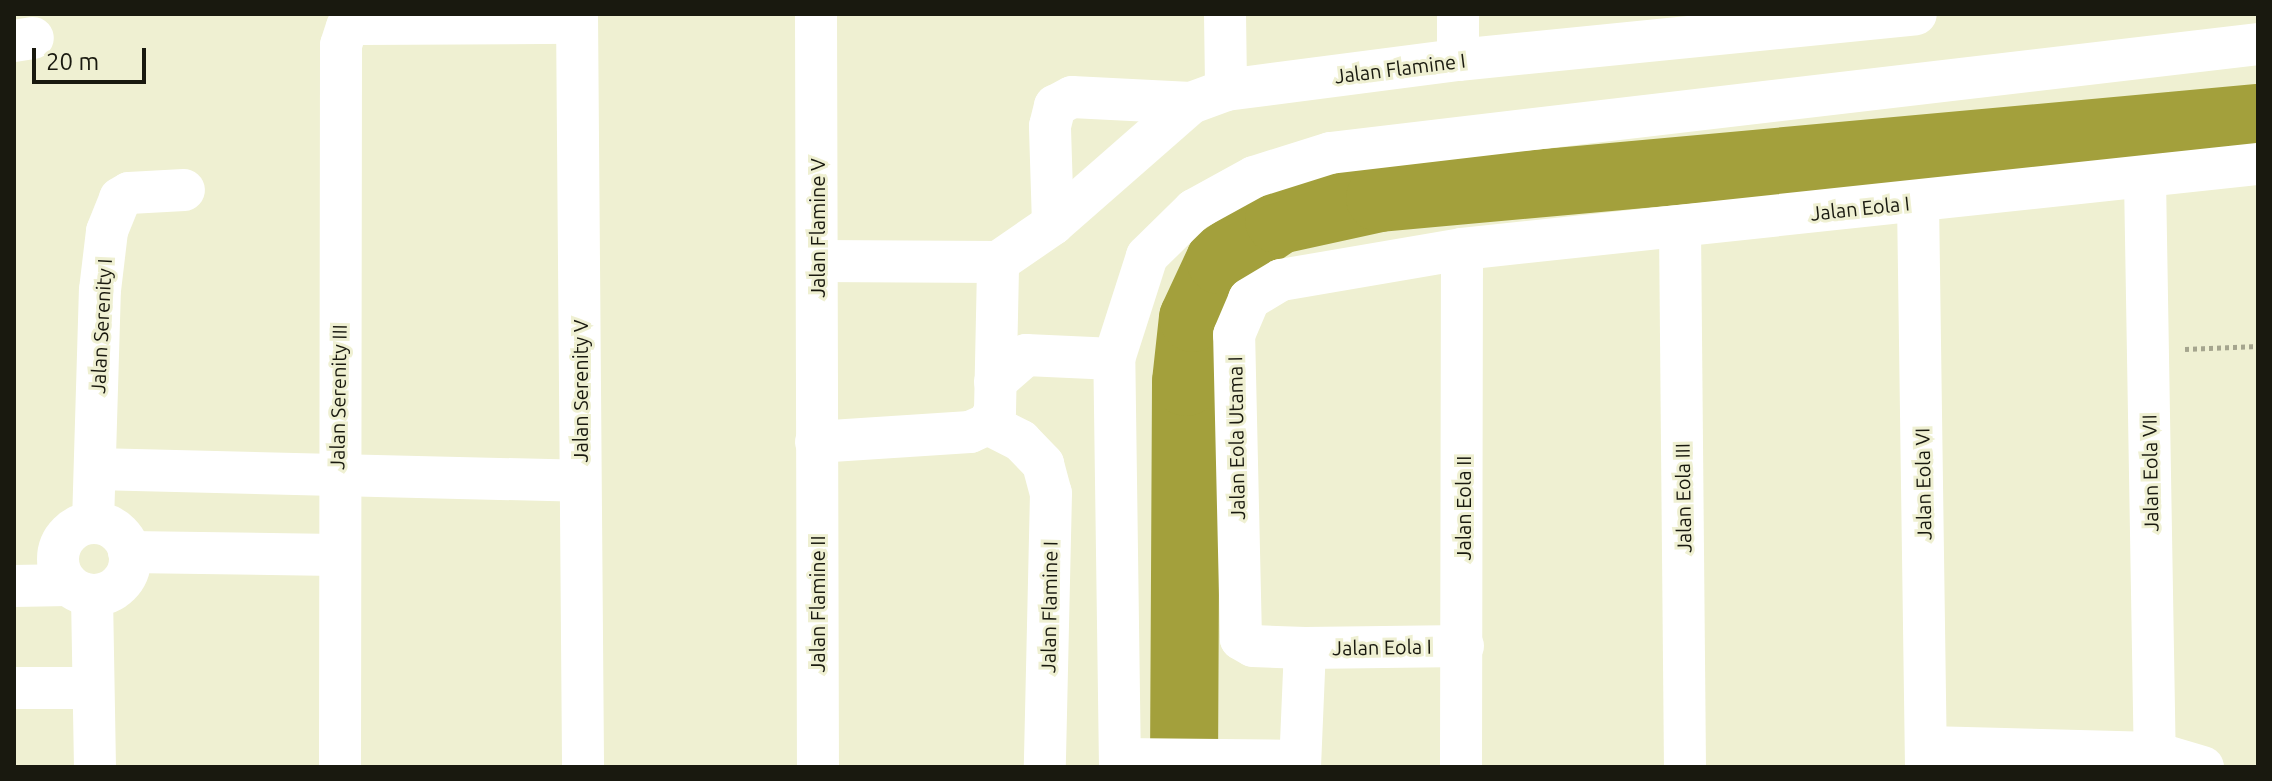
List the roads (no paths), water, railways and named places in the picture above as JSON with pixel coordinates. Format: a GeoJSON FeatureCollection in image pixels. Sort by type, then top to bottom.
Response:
{"type":"FeatureCollection","features":[{"type":"Feature","properties":{"kind":"street","name":"Jalan Flamine V"},"geometry":{"type":"LineString","coordinates":[[816,14],[816,442]]}},
{"type":"Feature","properties":{"kind":"street"},"geometry":{"type":"LineString","coordinates":[[817,261],[998,262],[1053,224],[1208,97],[1225,14]]}},
{"type":"Feature","properties":{"kind":"street"},"geometry":{"type":"LineString","coordinates":[[1458,14],[1458,60]]}},
{"type":"Feature","properties":{"kind":"street","name":"Jalan Flamine I"},"geometry":{"type":"LineString","coordinates":[[1053,224],[1050,126],[1055,106],[1072,97],[1208,97],[1687,25],[1916,14]]}},
{"type":"Feature","properties":{"kind":"street","name":"Jalan Serenity III"},"geometry":{"type":"LineString","coordinates":[[340,767],[337,472],[341,45],[347,27],[577,18]]}},
{"type":"Feature","properties":{"kind":"street","name":"Jalan Serenity V"},"geometry":{"type":"LineString","coordinates":[[577,18],[583,767]]}},
{"type":"Feature","properties":{"kind":"street"},"geometry":{"type":"LineString","coordinates":[[1129,762],[1114,359],[1147,256],[1194,210],[1254,177],[1330,153],[2258,44]]}},
{"type":"Feature","properties":{"kind":"street","name":"Jalan Eola I"},"geometry":{"type":"LineString","coordinates":[[1462,249],[2145,179],[2258,164]]}},
{"type":"Feature","properties":{"kind":"street","name":"Jalan Eola VII"},"geometry":{"type":"LineString","coordinates":[[2145,179],[2155,760]]}},
{"type":"Feature","properties":{"kind":"street","name":"Jalan Serenity I"},"geometry":{"type":"LineString","coordinates":[[93,523],[107,231],[120,198],[129,193],[184,190]]}},
{"type":"Feature","properties":{"kind":"street","name":"Jalan Eola VI"},"geometry":{"type":"LineString","coordinates":[[1918,201],[1926,757]]}},
{"type":"Feature","properties":{"kind":"street","name":"Jalan Eola III"},"geometry":{"type":"LineString","coordinates":[[1680,228],[1685,767]]}},
{"type":"Feature","properties":{"kind":"street","name":"Jalan Eola II"},"geometry":{"type":"LineString","coordinates":[[1461,767],[1462,249]]}},
{"type":"Feature","properties":{"kind":"street","name":"Jalan Eola Utama I"},"geometry":{"type":"LineString","coordinates":[[1305,648],[1253,646],[1238,632],[1234,335],[1249,299],[1281,280],[1462,249]]}},
{"type":"Feature","properties":{"kind":"street"},"geometry":{"type":"LineString","coordinates":[[816,442],[970,432],[988,424],[995,411],[998,262]]}},
{"type":"Feature","properties":{"kind":"street"},"geometry":{"type":"LineString","coordinates":[[996,319],[1026,355]]}},
{"type":"Feature","properties":{"kind":"street"},"geometry":{"type":"LineString","coordinates":[[995,382],[1026,355],[1114,359]]}},
{"type":"Feature","properties":{"kind":"street","name":"Jalan Flamine I"},"geometry":{"type":"LineString","coordinates":[[988,424],[1021,441],[1043,464],[1051,493],[1045,767]]}},
{"type":"Feature","properties":{"kind":"street","name":"Jalan Flamine II"},"geometry":{"type":"LineString","coordinates":[[816,442],[818,767]]}},
{"type":"Feature","properties":{"kind":"street"},"geometry":{"type":"LineString","coordinates":[[95,469],[337,472],[580,481]]}},
{"type":"Feature","properties":{"kind":"street"},"geometry":{"type":"LineString","coordinates":[[14,586],[80,591],[117,588],[129,566],[129,552],[117,531],[93,523],[79,526],[60,546],[60,574],[80,591],[93,688],[95,767]]}},
{"type":"Feature","properties":{"kind":"street"},"geometry":{"type":"LineString","coordinates":[[129,552],[337,555]]}},
{"type":"Feature","properties":{"kind":"street","name":"Jalan Eola I"},"geometry":{"type":"LineString","coordinates":[[1129,762],[1193,759],[1300,764],[1305,648],[1463,646]]}},
{"type":"Feature","properties":{"kind":"street"},"geometry":{"type":"LineString","coordinates":[[14,688],[93,688]]}},
{"type":"Feature","properties":{"kind":"street"},"geometry":{"type":"LineString","coordinates":[[1926,757],[2155,760],[2203,767]]}},
{"type":"Feature","properties":{"kind":"waterway"},"geometry":{"type":"LineString","coordinates":[[1184,767],[1186,382],[1193,318],[1220,260],[1279,220],[1380,198],[2258,118]]}}]}
